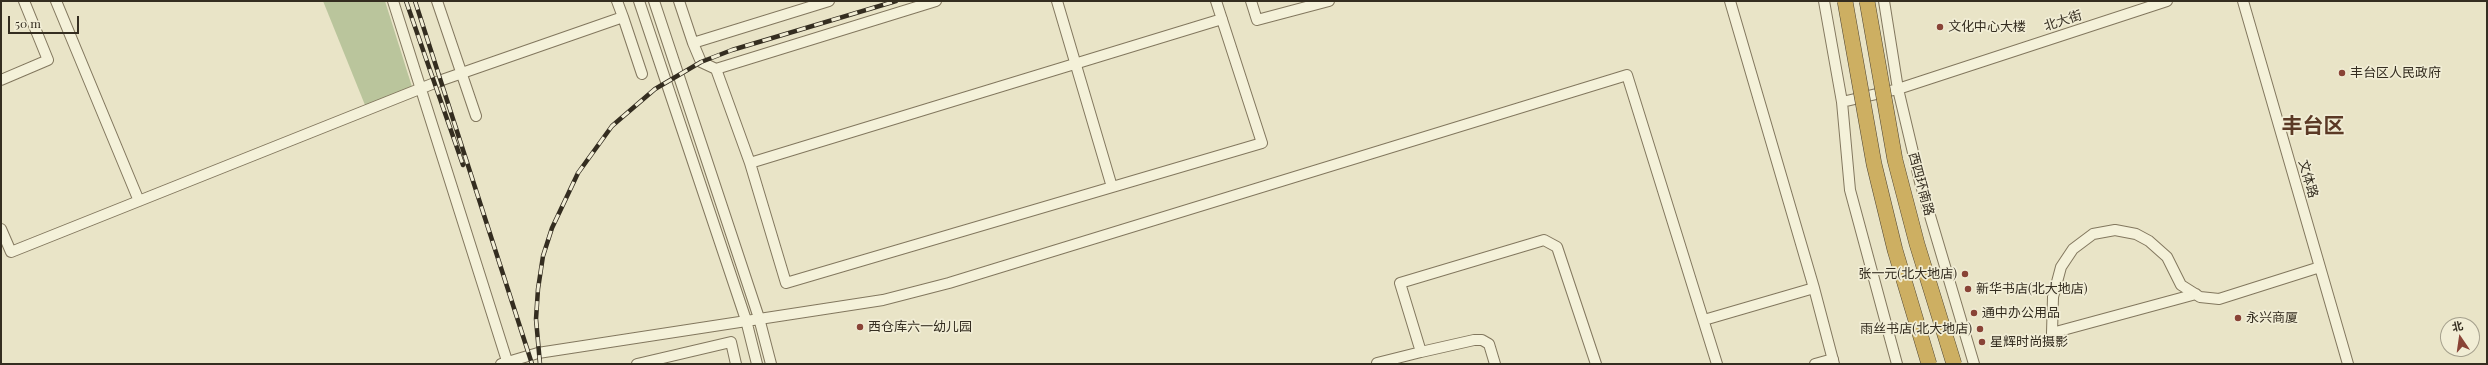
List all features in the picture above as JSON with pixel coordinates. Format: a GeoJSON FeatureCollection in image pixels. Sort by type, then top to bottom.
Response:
{"type":"FeatureCollection","features":[{"type":"Feature","properties":{"kind":"highway"},"geometry":{"type":"LineString","coordinates":[[1846,1],[1874,164],[1895,250],[1929,364]]}},
{"type":"Feature","properties":{"kind":"highway","name":"西四环南路"},"geometry":{"type":"LineString","coordinates":[[1867,1],[1895,160],[1917,244],[1954,364]]}},
{"type":"Feature","properties":{"kind":"street"},"geometry":{"type":"LineString","coordinates":[[1,80],[48,60],[24,1]]}},
{"type":"Feature","properties":{"kind":"street"},"geometry":{"type":"LineString","coordinates":[[56,1],[139,201]]}},
{"type":"Feature","properties":{"kind":"street"},"geometry":{"type":"LineString","coordinates":[[393,1],[505,363],[538,353],[883,300],[949,283],[1627,75],[1717,364]]}},
{"type":"Feature","properties":{"kind":"street"},"geometry":{"type":"LineString","coordinates":[[437,1],[476,116]]}},
{"type":"Feature","properties":{"kind":"street"},"geometry":{"type":"LineString","coordinates":[[617,1],[642,74]]}},
{"type":"Feature","properties":{"kind":"street"},"geometry":{"type":"LineString","coordinates":[[639,1],[746,320],[757,364]]}},
{"type":"Feature","properties":{"kind":"street"},"geometry":{"type":"LineString","coordinates":[[654,1],[759,318],[771,364]]}},
{"type":"Feature","properties":{"kind":"street"},"geometry":{"type":"LineString","coordinates":[[679,1],[692,43],[701,62],[716,69],[936,1]]}},
{"type":"Feature","properties":{"kind":"street"},"geometry":{"type":"LineString","coordinates":[[692,43],[829,1]]}},
{"type":"Feature","properties":{"kind":"street"},"geometry":{"type":"LineString","coordinates":[[1057,1],[1112,187]]}},
{"type":"Feature","properties":{"kind":"street"},"geometry":{"type":"LineString","coordinates":[[716,69],[750,163],[786,283],[1262,143],[1216,1]]}},
{"type":"Feature","properties":{"kind":"street"},"geometry":{"type":"LineString","coordinates":[[1251,1],[1257,20],[1329,1]]}},
{"type":"Feature","properties":{"kind":"street"},"geometry":{"type":"LineString","coordinates":[[1730,1],[1814,288],[1834,362],[1815,364]]}},
{"type":"Feature","properties":{"kind":"street"},"geometry":{"type":"LineString","coordinates":[[1824,1],[1842,102],[1850,190],[1897,364]]}},
{"type":"Feature","properties":{"kind":"street","name":"西四环南路"},"geometry":{"type":"LineString","coordinates":[[1884,1],[1898,89],[1920,182],[1974,364]]}},
{"type":"Feature","properties":{"kind":"street","name":"北大街"},"geometry":{"type":"LineString","coordinates":[[1842,102],[1898,89],[2167,1]]}},
{"type":"Feature","properties":{"kind":"street","name":"文体路"},"geometry":{"type":"LineString","coordinates":[[2243,1],[2348,364]]}},
{"type":"Feature","properties":{"kind":"street"},"geometry":{"type":"LineString","coordinates":[[1,229],[11,252],[462,73],[623,17]]}},
{"type":"Feature","properties":{"kind":"street"},"geometry":{"type":"LineString","coordinates":[[750,163],[1222,19]]}},
{"type":"Feature","properties":{"kind":"street"},"geometry":{"type":"LineString","coordinates":[[2196,294],[2052,333],[2053,297],[2061,267],[2073,249],[2093,234],[2115,230],[2136,234],[2149,241],[2167,258],[2181,285],[2196,294],[2219,299],[2320,267]]}},
{"type":"Feature","properties":{"kind":"street"},"geometry":{"type":"LineString","coordinates":[[1421,352],[1407,314],[1400,283],[1544,240],[1557,247],[1596,364]]}},
{"type":"Feature","properties":{"kind":"street"},"geometry":{"type":"LineString","coordinates":[[1704,320],[1814,288]]}},
{"type":"Feature","properties":{"kind":"street"},"geometry":{"type":"LineString","coordinates":[[1377,363],[1474,340],[1482,340],[1489,344],[1495,364]]}},
{"type":"Feature","properties":{"kind":"street"},"geometry":{"type":"LineString","coordinates":[[637,364],[731,342],[736,364]]}},
{"type":"Feature","properties":{"kind":"green space"},"geometry":{"type":"Polygon","coordinates":[[[323,1],[385,1],[413,90],[367,110],[323,1]]]}},
{"type":"Feature","properties":{"kind":"railway"},"geometry":{"type":"LineString","coordinates":[[406,1],[463,165]]}},
{"type":"Feature","properties":{"kind":"railway"},"geometry":{"type":"LineString","coordinates":[[415,1],[532,364]]}},
{"type":"Feature","properties":{"kind":"railway"},"geometry":{"type":"LineString","coordinates":[[540,364],[536,319],[538,289],[543,256],[552,228],[578,173],[612,126],[655,89],[701,62],[732,50],[896,1]]}},
{"type":"Feature","properties":{"kind":"place","name":"文化中心大楼"},"geometry":{"type":"Point","coordinates":[1940,27]}},
{"type":"Feature","properties":{"kind":"place","name":"丰台区人民政府"},"geometry":{"type":"Point","coordinates":[2342,73]}},
{"type":"Feature","properties":{"kind":"place","name":"张一元(北大地店)"},"geometry":{"type":"Point","coordinates":[1965,274]}},
{"type":"Feature","properties":{"kind":"place","name":"新华书店(北大地店)"},"geometry":{"type":"Point","coordinates":[1968,289]}},
{"type":"Feature","properties":{"kind":"place","name":"通中办公用品"},"geometry":{"type":"Point","coordinates":[1974,313]}},
{"type":"Feature","properties":{"kind":"place","name":"永兴商厦"},"geometry":{"type":"Point","coordinates":[2238,318]}},
{"type":"Feature","properties":{"kind":"place","name":"西仓库六一幼儿园"},"geometry":{"type":"Point","coordinates":[860,327]}},
{"type":"Feature","properties":{"kind":"place","name":"雨丝书店(北大地店)"},"geometry":{"type":"Point","coordinates":[1980,329]}},
{"type":"Feature","properties":{"kind":"place","name":"星辉时尚摄影"},"geometry":{"type":"Point","coordinates":[1982,342]}},
{"type":"Feature","properties":{"kind":"district","name":"丰台区"},"geometry":{"type":"Point","coordinates":[2313,126]}}]}
